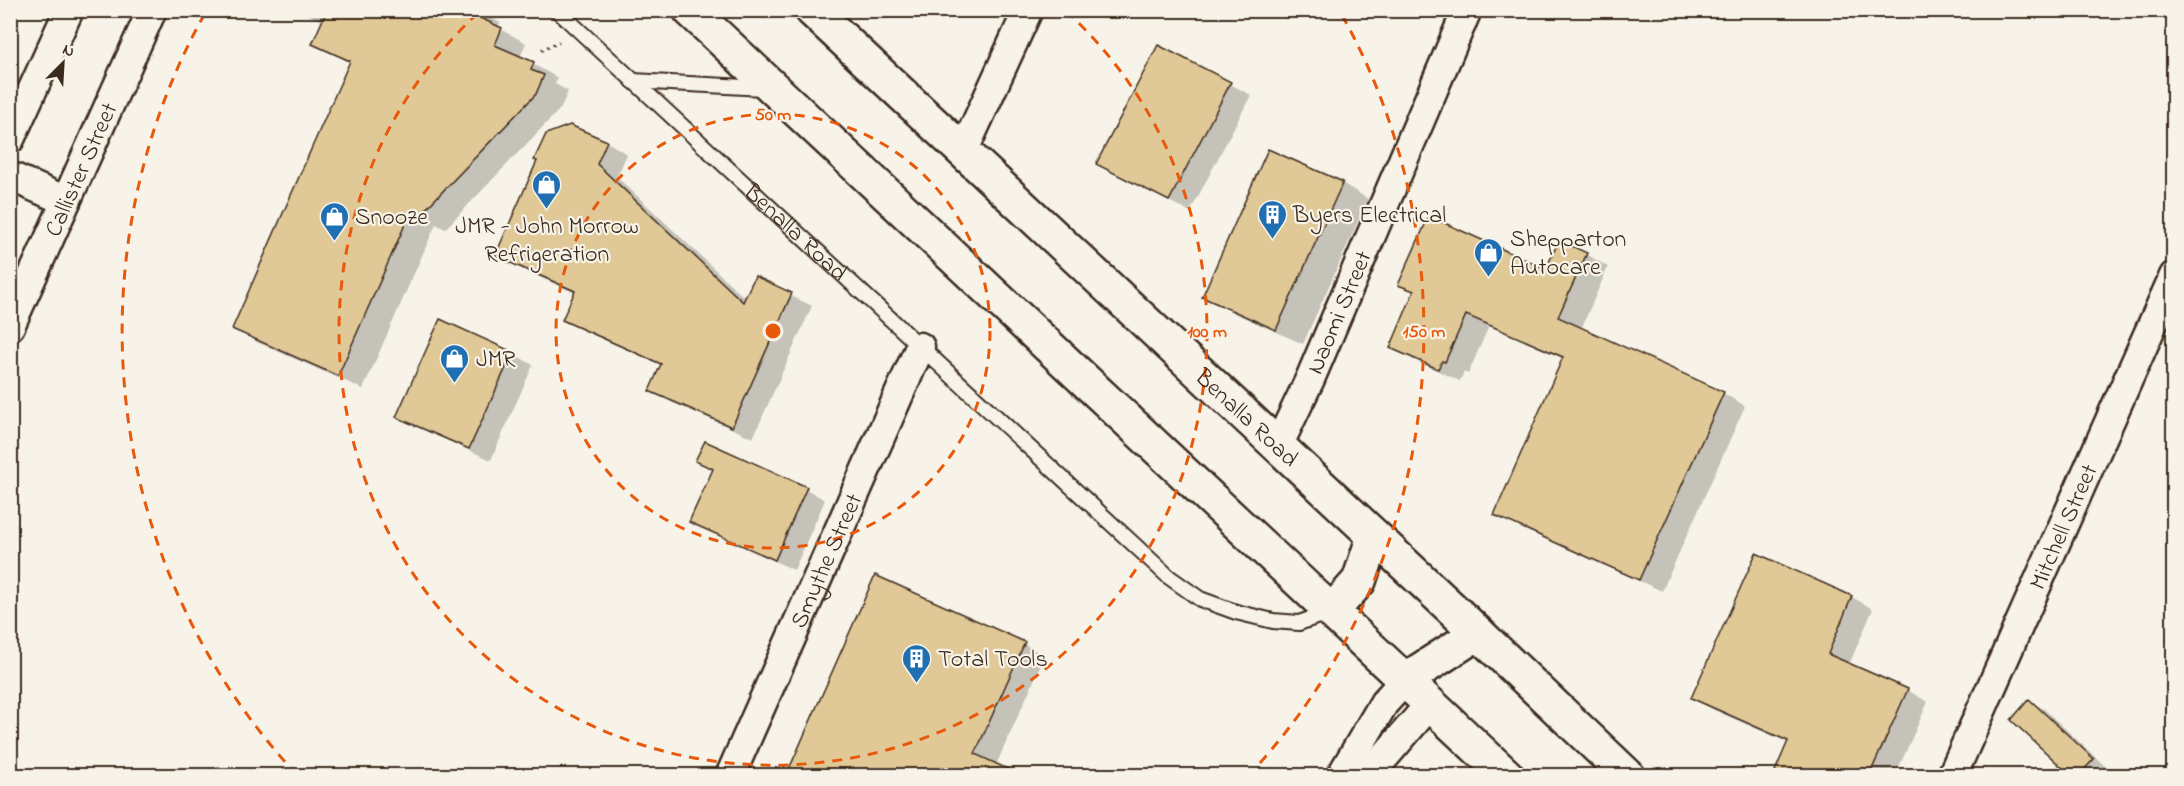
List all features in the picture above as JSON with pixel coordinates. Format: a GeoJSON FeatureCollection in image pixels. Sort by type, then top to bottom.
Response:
{"type":"FeatureCollection","features":[{"type":"Feature","properties":{"kind":"highway"},"geometry":{"type":"LineString","coordinates":[[690,10],[1332,611],[1500,772]]}},
{"type":"Feature","properties":{"kind":"highway","name":"Benalla Road"},"geometry":{"type":"LineString","coordinates":[[812,10],[1628,776]]}},
{"type":"Feature","properties":{"kind":"highway"},"geometry":{"type":"LineString","coordinates":[[1332,611],[1359,581],[1374,536]]}},
{"type":"Feature","properties":{"kind":"highway"},"geometry":{"type":"LineString","coordinates":[[1405,680],[1478,633]]}},
{"type":"Feature","properties":{"kind":"highway"},"geometry":{"type":"LineString","coordinates":[[1430,704],[1478,633]]}},
{"type":"Feature","properties":{"kind":"street"},"geometry":{"type":"LineString","coordinates":[[10,139],[69,10]]}},
{"type":"Feature","properties":{"kind":"street","name":"Callister Street"},"geometry":{"type":"LineString","coordinates":[[10,326],[152,10]]}},
{"type":"Feature","properties":{"kind":"street"},"geometry":{"type":"LineString","coordinates":[[963,152],[1028,10]]}},
{"type":"Feature","properties":{"kind":"street","name":"Naomi Street"},"geometry":{"type":"LineString","coordinates":[[1278,446],[1310,379],[1467,10]]}},
{"type":"Feature","properties":{"kind":"street"},"geometry":{"type":"LineString","coordinates":[[10,176],[66,201]]}},
{"type":"Feature","properties":{"kind":"street","name":"Mitchell Street"},"geometry":{"type":"LineString","coordinates":[[1952,776],[2174,276]]}},
{"type":"Feature","properties":{"kind":"street","name":"Smythe Street"},"geometry":{"type":"LineString","coordinates":[[729,776],[920,347]]}},
{"type":"Feature","properties":{"kind":"street"},"geometry":{"type":"LineString","coordinates":[[1341,776],[1384,703],[1405,680]]}},
{"type":"Feature","properties":{"kind":"street"},"geometry":{"type":"LineString","coordinates":[[1368,776],[1430,704]]}},
{"type":"Feature","properties":{"kind":"lane","name":"Benalla Road"},"geometry":{"type":"LineString","coordinates":[[557,10],[1169,577],[1200,599],[1236,612],[1273,621],[1299,624],[1332,611]]}},
{"type":"Feature","properties":{"kind":"lane"},"geometry":{"type":"LineString","coordinates":[[633,81],[772,88]]}},
{"type":"Feature","properties":{"kind":"building","name":"Snooze"},"geometry":{"type":"Polygon","coordinates":[[[327,10],[463,10],[502,28],[495,45],[534,62],[531,70],[544,75],[536,94],[419,216],[411,211],[338,376],[232,329],[350,61],[312,44],[327,10]]]}},
{"type":"Feature","properties":{"kind":"building"},"geometry":{"type":"Polygon","coordinates":[[[1158,45],[1231,82],[1169,201],[1096,164],[1158,45]]]}},
{"type":"Feature","properties":{"kind":"building"},"geometry":{"type":"Polygon","coordinates":[[[570,125],[607,141],[597,164],[743,302],[755,276],[792,293],[732,427],[649,391],[661,364],[562,320],[575,291],[495,256],[537,161],[534,160],[546,134],[570,125]]]}},
{"type":"Feature","properties":{"kind":"building","name":"Byers Electrical"},"geometry":{"type":"Polygon","coordinates":[[[1268,149],[1343,182],[1276,330],[1202,297],[1268,149]]]}},
{"type":"Feature","properties":{"kind":"building"},"geometry":{"type":"Polygon","coordinates":[[[1429,216],[1546,269],[1559,240],[1587,253],[1558,317],[1724,392],[1639,580],[1494,515],[1563,357],[1466,315],[1445,362],[1442,361],[1438,369],[1390,348],[1414,291],[1398,285],[1429,216]]]}},
{"type":"Feature","properties":{"kind":"building","name":"JMR"},"geometry":{"type":"Polygon","coordinates":[[[440,319],[513,352],[469,449],[396,417],[440,319]]]}},
{"type":"Feature","properties":{"kind":"building"},"geometry":{"type":"Polygon","coordinates":[[[705,441],[807,487],[775,560],[689,522],[713,469],[695,461],[705,441]]]}},
{"type":"Feature","properties":{"kind":"building"},"geometry":{"type":"Polygon","coordinates":[[[1756,553],[1852,596],[1828,654],[1908,689],[1869,776],[1773,776],[1788,741],[1691,698],[1756,553]]]}},
{"type":"Feature","properties":{"kind":"building","name":"Total Tools"},"geometry":{"type":"Polygon","coordinates":[[[875,575],[1025,642],[975,754],[1023,776],[786,776],[875,575]]]}},
{"type":"Feature","properties":{"kind":"building"},"geometry":{"type":"Polygon","coordinates":[[[2029,699],[2094,759],[2078,776],[2071,776],[2011,720],[2029,699]]]}},
{"type":"Feature","properties":{"kind":"place","name":"JMR - John Morrow Refrigeration"},"geometry":{"type":"Point","coordinates":[547,210]}},
{"type":"Feature","properties":{"kind":"place","name":"Byers Electrical"},"geometry":{"type":"Point","coordinates":[1272,240]}},
{"type":"Feature","properties":{"kind":"place","name":"Snooze"},"geometry":{"type":"Point","coordinates":[334,242]}},
{"type":"Feature","properties":{"kind":"place","name":"Shepparton Autocare"},"geometry":{"type":"Point","coordinates":[1489,278]}},
{"type":"Feature","properties":{"kind":"place","name":"JMR"},"geometry":{"type":"Point","coordinates":[455,384]}},
{"type":"Feature","properties":{"kind":"place","name":"Total Tools"},"geometry":{"type":"Point","coordinates":[917,684]}}]}
